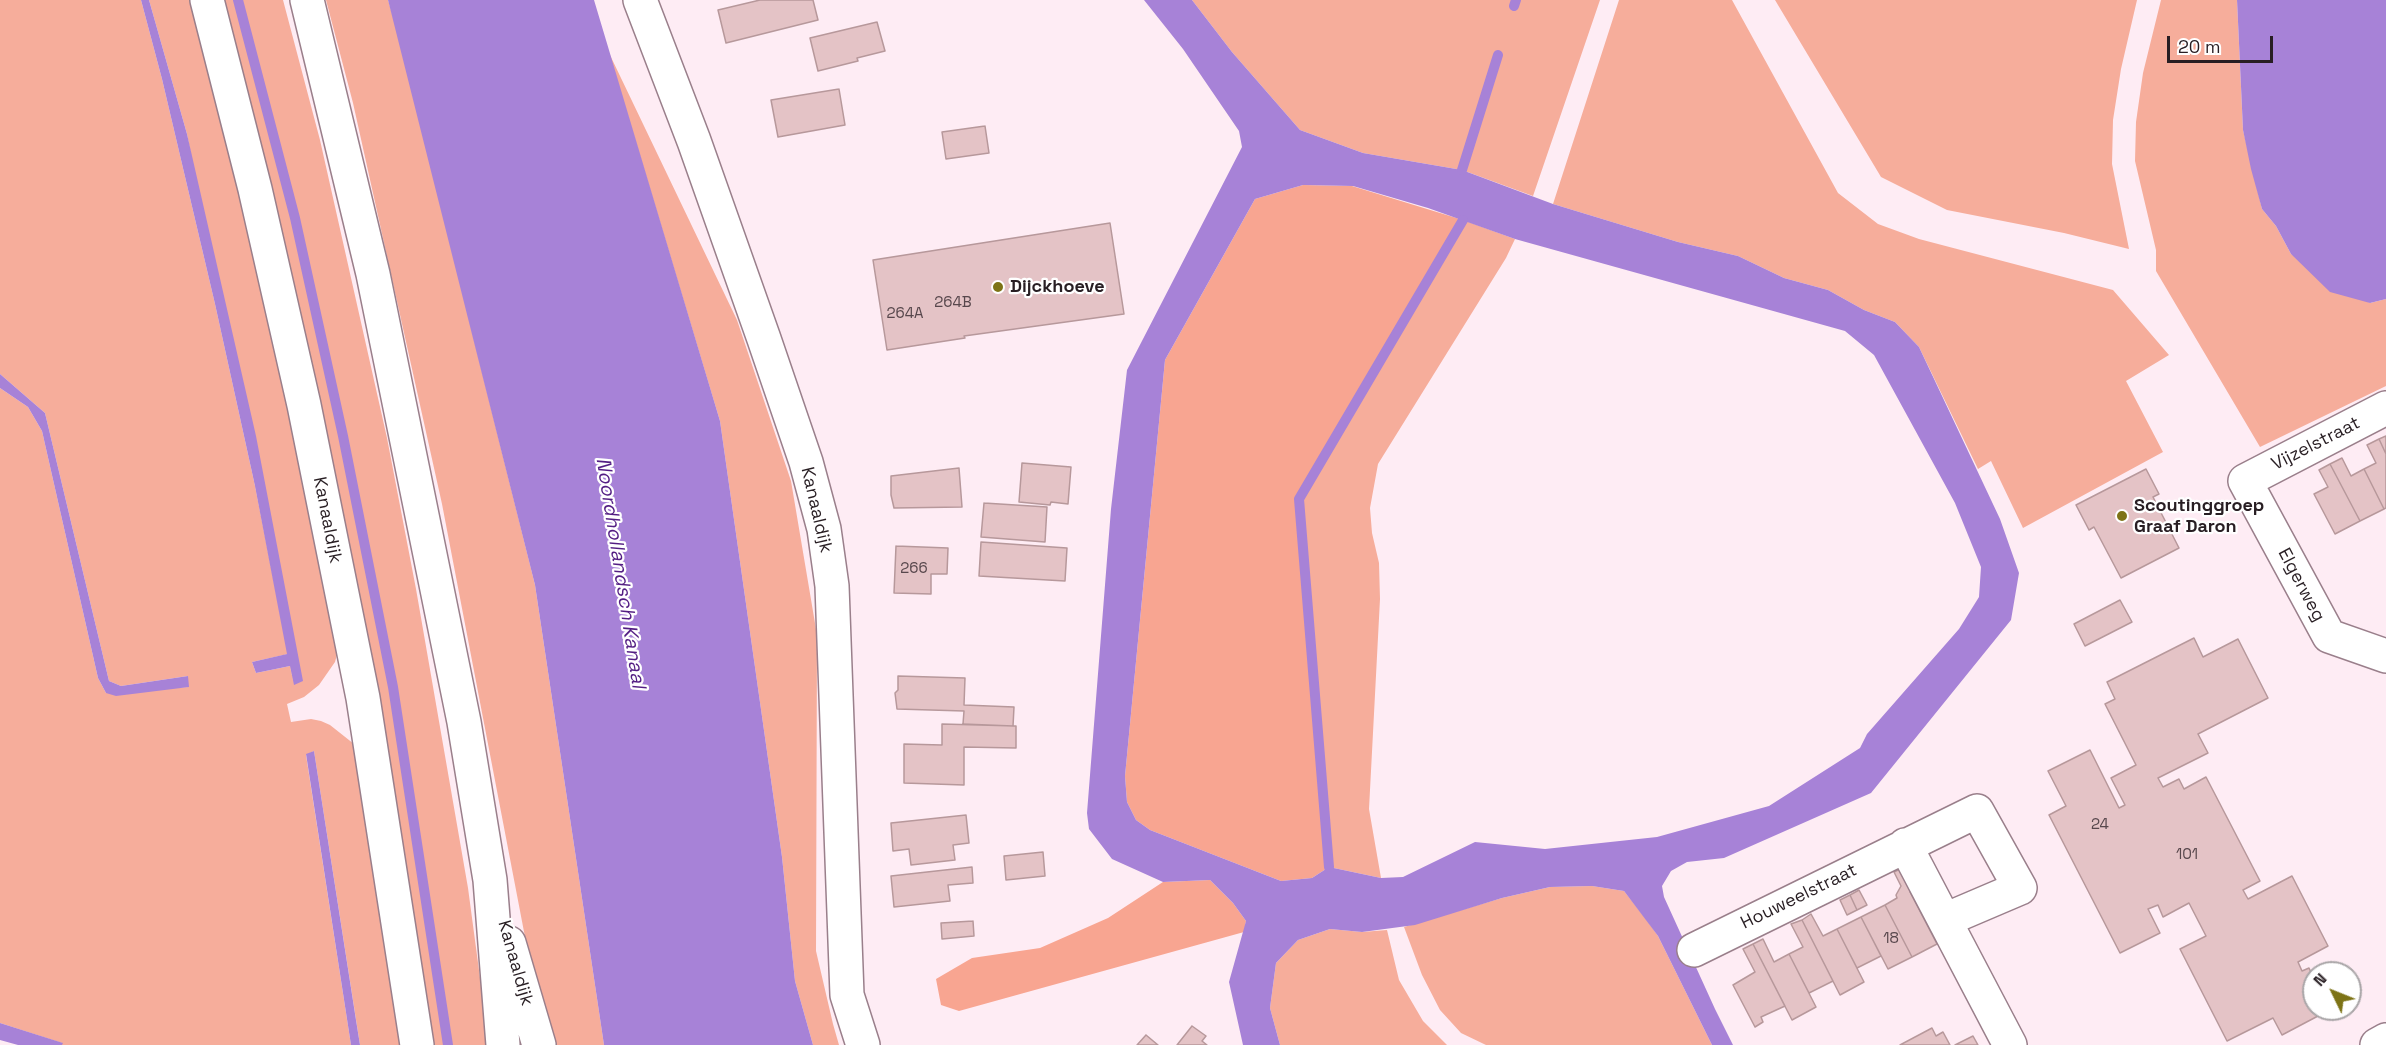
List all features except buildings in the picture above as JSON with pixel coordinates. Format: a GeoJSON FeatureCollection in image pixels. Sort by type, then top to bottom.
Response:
{"type":"FeatureCollection","features":[{"type":"Feature","properties":{"kind":"street","name":"Kanaaldijk"},"geometry":{"type":"LineString","coordinates":[[207,0],[255,189],[304,405],[363,698],[417,1045]]}},
{"type":"Feature","properties":{"kind":"street","name":"Kanaaldijk"},"geometry":{"type":"LineString","coordinates":[[307,0],[380,309],[462,711],[490,880],[503,1045]]}},
{"type":"Feature","properties":{"kind":"street","name":"Kanaaldijk"},"geometry":{"type":"LineString","coordinates":[[640,0],[694,141],[764,339],[806,462],[824,529],[832,586],[847,995],[863,1045]]}},
{"type":"Feature","properties":{"kind":"street","name":"Vijzelstraat"},"geometry":{"type":"LineString","coordinates":[[2245,481],[2386,408]]}},
{"type":"Feature","properties":{"kind":"street","name":"Elgerweg"},"geometry":{"type":"LineString","coordinates":[[2245,481],[2329,636],[2386,656]]}},
{"type":"Feature","properties":{"kind":"street","name":"Houweelstraat"},"geometry":{"type":"LineString","coordinates":[[1694,950],[1977,811],[2020,888],[1945,920]]}},
{"type":"Feature","properties":{"kind":"street"},"geometry":{"type":"LineString","coordinates":[[1905,845],[2010,1045]]}},
{"type":"Feature","properties":{"kind":"street","name":"Kanaaldijk"},"geometry":{"type":"LineString","coordinates":[[490,880],[539,1045]]}},
{"type":"Feature","properties":{"kind":"street"},"geometry":{"type":"LineString","coordinates":[[2377,1045],[2386,1040]]}},
{"type":"Feature","properties":{"kind":"shaded area"},"geometry":{"type":"Polygon","coordinates":[[[0,0],[141,0],[215,304],[255,486],[286,645],[187,134],[149,0],[194,0],[299,435],[338,651],[335,662],[319,685],[304,697],[287,704],[291,722],[311,719],[321,721],[330,725],[354,744],[405,1045],[360,1045],[314,751],[306,755],[351,1045],[62,1045],[62,1043],[0,1023],[0,388],[28,407],[42,431],[98,678],[106,693],[188,687],[188,676],[121,686],[109,681],[45,413],[0,374],[0,0]],[[288,654],[252,662],[256,673],[290,666],[294,685],[288,654]]]}},
{"type":"Feature","properties":{"kind":"shaded area"},"geometry":{"type":"Polygon","coordinates":[[[221,0],[283,0],[320,140],[387,438],[416,589],[468,888],[489,1045],[430,1045],[389,777],[390,761],[365,620],[358,603],[221,0]]]}},
{"type":"Feature","properties":{"kind":"shaded area"},"geometry":{"type":"Polygon","coordinates":[[[326,0],[388,0],[398,34],[535,585],[604,1045],[553,1045],[530,963],[442,504],[353,103],[326,0]]]}},
{"type":"Feature","properties":{"kind":"shaded area"},"geometry":{"type":"Polygon","coordinates":[[[1192,0],[1600,0],[1533,196],[1462,170],[1363,153],[1300,130],[1232,52],[1192,0]]]}},
{"type":"Feature","properties":{"kind":"shaded area"},"geometry":{"type":"Polygon","coordinates":[[[1619,0],[1732,0],[1838,193],[1878,224],[1919,239],[2113,290],[2169,355],[2126,381],[2163,452],[2023,528],[1991,461],[1978,469],[1919,347],[1895,322],[1864,310],[1828,290],[1784,278],[1738,256],[1678,242],[1553,204],[1619,0]]]}},
{"type":"Feature","properties":{"kind":"shaded area"},"geometry":{"type":"Polygon","coordinates":[[[1775,0],[2137,0],[2121,69],[2113,120],[2112,164],[2129,249],[2064,233],[1947,210],[1881,177],[1775,0]]]}},
{"type":"Feature","properties":{"kind":"shaded area"},"geometry":{"type":"Polygon","coordinates":[[[2161,0],[2237,0],[2243,130],[2262,209],[2276,226],[2291,254],[2370,303],[2386,299],[2386,386],[2260,447],[2156,271],[2156,250],[2135,161],[2136,122],[2143,73],[2161,0]]]}},
{"type":"Feature","properties":{"kind":"shaded area"},"geometry":{"type":"Polygon","coordinates":[[[609,53],[737,320],[791,481],[817,635],[816,951],[839,1045],[813,1045],[795,981],[782,857],[720,421],[609,53]]]}},
{"type":"Feature","properties":{"kind":"shaded area"},"geometry":{"type":"Polygon","coordinates":[[[1303,185],[1352,186],[1463,220],[1299,499],[1329,867],[1312,878],[1281,881],[1150,830],[1136,820],[1127,802],[1125,776],[1165,360],[1255,199],[1303,185]]]}},
{"type":"Feature","properties":{"kind":"shaded area"},"geometry":{"type":"Polygon","coordinates":[[[1463,220],[1515,239],[1506,258],[1378,464],[1370,508],[1372,533],[1379,563],[1380,599],[1369,809],[1381,878],[1329,867],[1299,499],[1463,220]]]}},
{"type":"Feature","properties":{"kind":"shaded area"},"geometry":{"type":"Polygon","coordinates":[[[1210,880],[1233,903],[1246,921],[1244,932],[959,1011],[941,1005],[936,979],[972,958],[1040,948],[1108,918],[1163,882],[1210,880]]]}},
{"type":"Feature","properties":{"kind":"shaded area"},"geometry":{"type":"Polygon","coordinates":[[[1592,886],[1624,891],[1646,919],[1658,936],[1712,1045],[1486,1045],[1461,1033],[1440,1010],[1422,975],[1404,927],[1502,898],[1550,887],[1592,886]]]}},
{"type":"Feature","properties":{"kind":"shaded area"},"geometry":{"type":"Polygon","coordinates":[[[1330,929],[1362,932],[1387,930],[1399,980],[1423,1021],[1447,1045],[1280,1045],[1270,1008],[1276,963],[1298,940],[1330,929]]]}},
{"type":"Feature","properties":{"kind":"water"},"geometry":{"type":"Polygon","coordinates":[[[141,0],[149,0],[187,134],[256,436],[303,681],[294,685],[290,666],[256,673],[252,662],[287,654],[255,486],[215,304],[141,0]]]}},
{"type":"Feature","properties":{"kind":"water","name":"Noordhollandsch Kanaal"},"geometry":{"type":"Polygon","coordinates":[[[388,0],[594,0],[720,421],[782,857],[795,981],[813,1045],[604,1045],[535,585],[388,0]]]}},
{"type":"Feature","properties":{"kind":"water"},"geometry":{"type":"Polygon","coordinates":[[[1144,0],[1192,0],[1232,52],[1300,130],[1363,153],[1462,170],[1553,204],[1678,242],[1738,256],[1784,278],[1828,290],[1864,310],[1895,322],[1919,347],[2000,519],[2019,573],[2011,620],[1871,793],[1724,858],[1687,862],[1671,871],[1662,886],[1664,897],[1733,1045],[1712,1045],[1658,936],[1624,891],[1592,886],[1550,887],[1502,898],[1415,925],[1362,932],[1330,929],[1298,940],[1276,963],[1270,1008],[1280,1045],[1243,1045],[1229,982],[1246,921],[1233,903],[1210,880],[1163,882],[1112,859],[1089,829],[1087,813],[1111,509],[1127,370],[1242,147],[1239,131],[1183,49],[1144,0]],[[1303,185],[1255,199],[1165,360],[1125,776],[1127,802],[1136,820],[1150,830],[1281,881],[1312,878],[1329,867],[1381,878],[1403,877],[1475,842],[1545,849],[1657,837],[1769,806],[1860,748],[1867,734],[1959,629],[1979,597],[1981,567],[1955,503],[1874,355],[1845,331],[1515,239],[1428,208],[1353,186],[1303,185]]]}},
{"type":"Feature","properties":{"kind":"water"},"geometry":{"type":"Polygon","coordinates":[[[2237,0],[2386,0],[2386,299],[2370,303],[2330,292],[2291,254],[2276,226],[2262,209],[2243,130],[2237,0]]]}},
{"type":"Feature","properties":{"kind":"water"},"geometry":{"type":"Polygon","coordinates":[[[0,374],[45,413],[109,681],[121,686],[188,676],[189,687],[116,696],[106,693],[98,678],[42,431],[28,407],[0,388],[0,374]]]}},
{"type":"Feature","properties":{"kind":"water"},"geometry":{"type":"Polygon","coordinates":[[[314,751],[360,1045],[351,1045],[306,754],[314,751]]]}},
{"type":"Feature","properties":{"kind":"water"},"geometry":{"type":"Polygon","coordinates":[[[0,1023],[63,1043],[62,1045],[18,1045],[0,1040],[0,1023]]]}},
{"type":"Feature","properties":{"kind":"waterway"},"geometry":{"type":"LineString","coordinates":[[238,0],[295,218],[343,436],[393,687],[448,1045]]}},
{"type":"Feature","properties":{"kind":"waterway"},"geometry":{"type":"LineString","coordinates":[[1514,6],[1516,0]]}},
{"type":"Feature","properties":{"kind":"waterway"},"geometry":{"type":"LineString","coordinates":[[1462,170],[1498,55]]}},
{"type":"Feature","properties":{"kind":"waterway"},"geometry":{"type":"LineString","coordinates":[[1329,867],[1299,499],[1463,220]]}},
{"type":"Feature","properties":{"kind":"place","name":"Dijckhoeve"},"geometry":{"type":"Point","coordinates":[998,287]}},
{"type":"Feature","properties":{"kind":"place","name":"Scoutinggroep Graaf Daron"},"geometry":{"type":"Point","coordinates":[2122,516]}}]}
